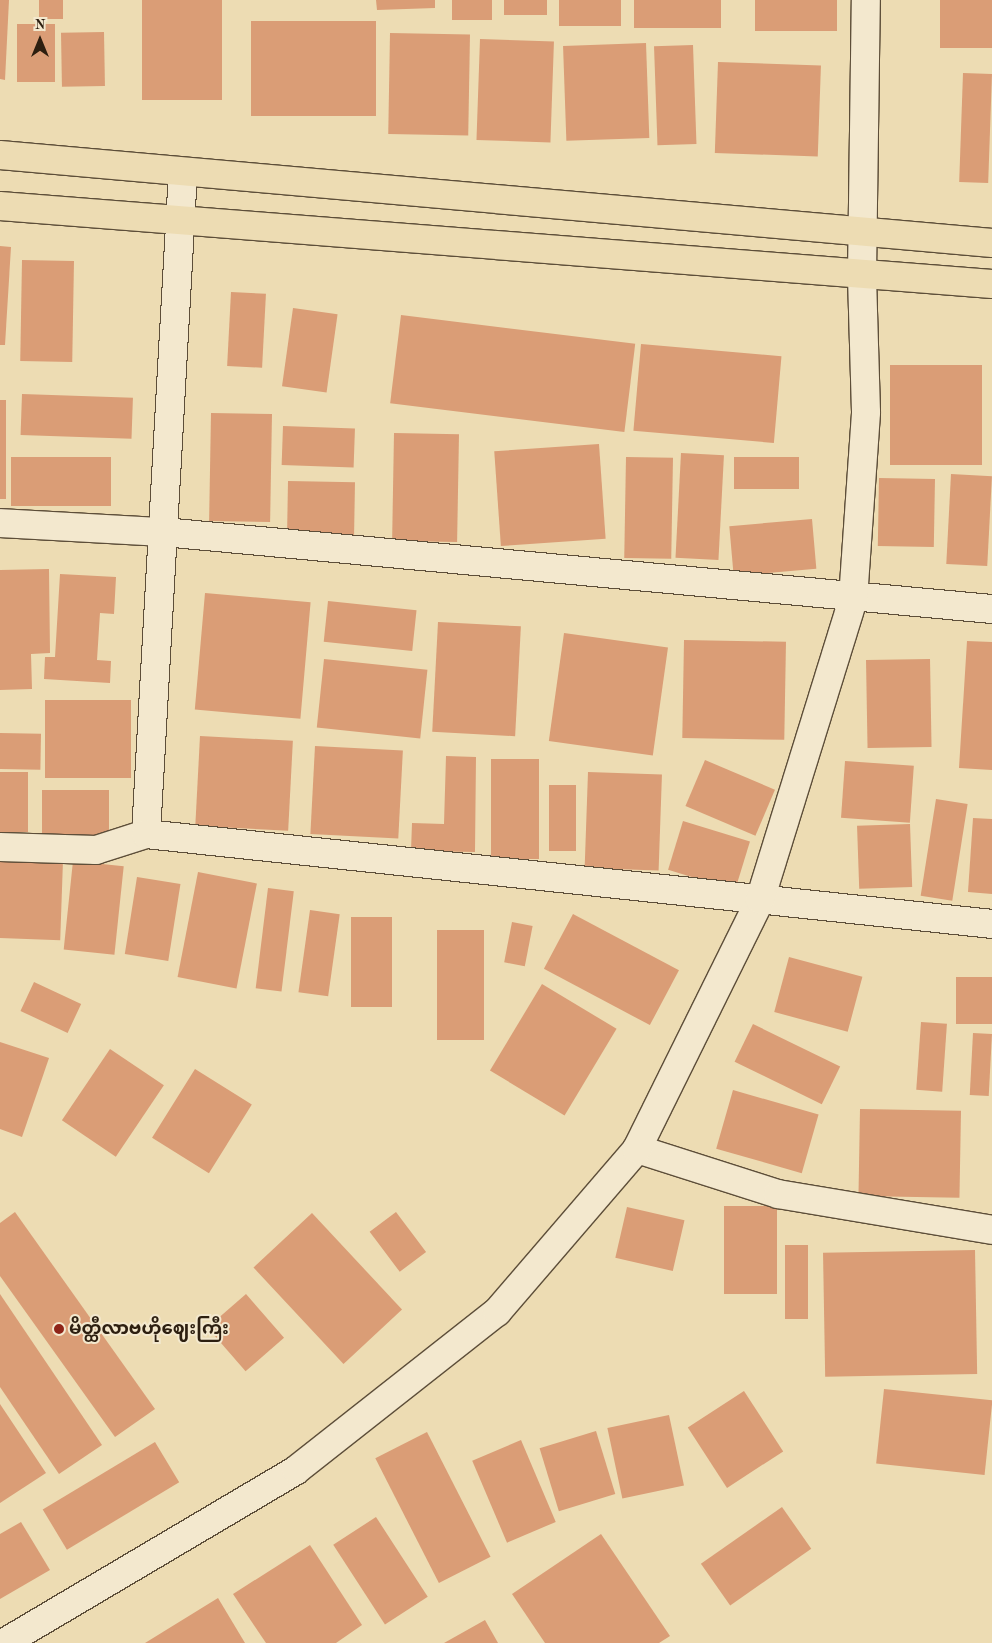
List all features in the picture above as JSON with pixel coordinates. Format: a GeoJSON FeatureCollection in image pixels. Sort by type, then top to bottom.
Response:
{"type":"FeatureCollection","features":[{"type":"Feature","properties":{"kind":"highway"},"geometry":{"type":"LineString","coordinates":[[0,155],[183,173],[992,243]]}},
{"type":"Feature","properties":{"kind":"highway"},"geometry":{"type":"LineString","coordinates":[[0,206],[180,218],[992,284]]}},
{"type":"Feature","properties":{"kind":"street"},"geometry":{"type":"LineString","coordinates":[[4,1643],[304,1464],[497,1312],[637,1150],[760,900],[853,599],[866,412],[862,274],[866,0]]}},
{"type":"Feature","properties":{"kind":"street"},"geometry":{"type":"LineString","coordinates":[[146,834],[183,173]]}},
{"type":"Feature","properties":{"kind":"street"},"geometry":{"type":"LineString","coordinates":[[0,523],[162,532],[853,599],[992,609]]}},
{"type":"Feature","properties":{"kind":"street"},"geometry":{"type":"LineString","coordinates":[[0,847],[96,850],[146,834],[992,924]]}},
{"type":"Feature","properties":{"kind":"street"},"geometry":{"type":"LineString","coordinates":[[637,1150],[778,1194],[992,1230]]}},
{"type":"Feature","properties":{"kind":"building"},"geometry":{"type":"Polygon","coordinates":[[[0,0],[9,0],[5,80],[0,79],[0,0]]]}},
{"type":"Feature","properties":{"kind":"building"},"geometry":{"type":"Polygon","coordinates":[[[39,0],[63,0],[63,19],[39,19],[39,0]]]}},
{"type":"Feature","properties":{"kind":"building"},"geometry":{"type":"Polygon","coordinates":[[[142,0],[222,0],[222,100],[142,100],[142,0]]]}},
{"type":"Feature","properties":{"kind":"building"},"geometry":{"type":"Polygon","coordinates":[[[376,0],[435,0],[435,8],[377,10],[376,0]]]}},
{"type":"Feature","properties":{"kind":"building"},"geometry":{"type":"Polygon","coordinates":[[[452,0],[492,0],[492,20],[452,20],[452,0]]]}},
{"type":"Feature","properties":{"kind":"building"},"geometry":{"type":"Polygon","coordinates":[[[504,0],[547,0],[547,15],[504,15],[504,0]]]}},
{"type":"Feature","properties":{"kind":"building"},"geometry":{"type":"Polygon","coordinates":[[[559,0],[621,0],[621,26],[559,26],[559,0]]]}},
{"type":"Feature","properties":{"kind":"building"},"geometry":{"type":"Polygon","coordinates":[[[634,0],[721,0],[721,28],[634,28],[634,0]]]}},
{"type":"Feature","properties":{"kind":"building"},"geometry":{"type":"Polygon","coordinates":[[[755,0],[837,0],[837,31],[755,31],[755,0]]]}},
{"type":"Feature","properties":{"kind":"building"},"geometry":{"type":"Polygon","coordinates":[[[940,0],[992,0],[992,48],[940,48],[940,0]]]}},
{"type":"Feature","properties":{"kind":"building"},"geometry":{"type":"Polygon","coordinates":[[[251,21],[376,21],[376,116],[251,116],[251,21]]]}},
{"type":"Feature","properties":{"kind":"building"},"geometry":{"type":"Polygon","coordinates":[[[17,24],[55,24],[55,82],[17,82],[17,24]]]}},
{"type":"Feature","properties":{"kind":"building"},"geometry":{"type":"Polygon","coordinates":[[[104,32],[105,86],[62,87],[61,33],[104,32]]]}},
{"type":"Feature","properties":{"kind":"building"},"geometry":{"type":"Polygon","coordinates":[[[390,33],[470,34],[468,135],[388,134],[390,33]]]}},
{"type":"Feature","properties":{"kind":"building"},"geometry":{"type":"Polygon","coordinates":[[[480,39],[554,42],[550,143],[476,140],[480,39]]]}},
{"type":"Feature","properties":{"kind":"building"},"geometry":{"type":"Polygon","coordinates":[[[646,43],[649,138],[566,141],[563,46],[646,43]]]}},
{"type":"Feature","properties":{"kind":"building"},"geometry":{"type":"Polygon","coordinates":[[[693,45],[696,144],[657,145],[654,46],[693,45]]]}},
{"type":"Feature","properties":{"kind":"building"},"geometry":{"type":"Polygon","coordinates":[[[718,62],[821,66],[818,157],[715,153],[718,62]]]}},
{"type":"Feature","properties":{"kind":"building"},"geometry":{"type":"Polygon","coordinates":[[[963,73],[992,74],[988,183],[959,182],[963,73]]]}},
{"type":"Feature","properties":{"kind":"building"},"geometry":{"type":"Polygon","coordinates":[[[0,246],[11,247],[5,345],[0,345],[0,246]]]}},
{"type":"Feature","properties":{"kind":"building"},"geometry":{"type":"Polygon","coordinates":[[[22,260],[74,261],[72,362],[20,361],[22,260]]]}},
{"type":"Feature","properties":{"kind":"building"},"geometry":{"type":"Polygon","coordinates":[[[231,292],[266,294],[262,368],[227,366],[231,292]]]}},
{"type":"Feature","properties":{"kind":"building"},"geometry":{"type":"Polygon","coordinates":[[[293,308],[338,314],[327,392],[282,386],[293,308]]]}},
{"type":"Feature","properties":{"kind":"building"},"geometry":{"type":"Polygon","coordinates":[[[401,315],[635,344],[624,432],[390,403],[401,315]]]}},
{"type":"Feature","properties":{"kind":"building"},"geometry":{"type":"Polygon","coordinates":[[[641,344],[781,356],[774,443],[633,431],[641,344]]]}},
{"type":"Feature","properties":{"kind":"building"},"geometry":{"type":"Polygon","coordinates":[[[890,365],[982,365],[982,465],[890,465],[890,365]]]}},
{"type":"Feature","properties":{"kind":"building"},"geometry":{"type":"Polygon","coordinates":[[[22,394],[133,398],[132,439],[21,435],[22,394]]]}},
{"type":"Feature","properties":{"kind":"building"},"geometry":{"type":"Polygon","coordinates":[[[0,400],[6,400],[6,499],[0,499],[0,400]]]}},
{"type":"Feature","properties":{"kind":"building"},"geometry":{"type":"Polygon","coordinates":[[[211,413],[272,414],[270,522],[209,521],[211,413]]]}},
{"type":"Feature","properties":{"kind":"building"},"geometry":{"type":"Polygon","coordinates":[[[283,426],[355,429],[354,467],[282,465],[283,426]]]}},
{"type":"Feature","properties":{"kind":"building"},"geometry":{"type":"Polygon","coordinates":[[[394,433],[459,434],[457,542],[392,541],[394,433]]]}},
{"type":"Feature","properties":{"kind":"building"},"geometry":{"type":"Polygon","coordinates":[[[599,444],[606,539],[501,546],[494,451],[599,444]]]}},
{"type":"Feature","properties":{"kind":"building"},"geometry":{"type":"Polygon","coordinates":[[[681,453],[724,455],[718,560],[676,558],[681,453]]]}},
{"type":"Feature","properties":{"kind":"building"},"geometry":{"type":"Polygon","coordinates":[[[11,457],[111,457],[111,506],[11,506],[11,457]]]}},
{"type":"Feature","properties":{"kind":"building"},"geometry":{"type":"Polygon","coordinates":[[[626,457],[673,458],[671,559],[624,558],[626,457]]]}},
{"type":"Feature","properties":{"kind":"building"},"geometry":{"type":"Polygon","coordinates":[[[734,457],[799,457],[799,489],[734,489],[734,457]]]}},
{"type":"Feature","properties":{"kind":"building"},"geometry":{"type":"Polygon","coordinates":[[[951,474],[992,476],[987,566],[946,564],[951,474]]]}},
{"type":"Feature","properties":{"kind":"building"},"geometry":{"type":"Polygon","coordinates":[[[879,478],[935,479],[934,547],[878,546],[879,478]]]}},
{"type":"Feature","properties":{"kind":"building"},"geometry":{"type":"Polygon","coordinates":[[[288,481],[355,482],[354,538],[287,537],[288,481]]]}},
{"type":"Feature","properties":{"kind":"building"},"geometry":{"type":"Polygon","coordinates":[[[812,519],[816,569],[734,576],[729,526],[812,519]]]}},
{"type":"Feature","properties":{"kind":"building"},"geometry":{"type":"Polygon","coordinates":[[[49,569],[50,653],[31,654],[32,689],[0,690],[0,570],[49,569]]]}},
{"type":"Feature","properties":{"kind":"building"},"geometry":{"type":"Polygon","coordinates":[[[60,574],[116,577],[114,614],[100,613],[97,660],[111,661],[110,683],[44,679],[45,657],[55,657],[60,574]]]}},
{"type":"Feature","properties":{"kind":"building"},"geometry":{"type":"Polygon","coordinates":[[[205,593],[311,602],[300,719],[195,710],[205,593]]]}},
{"type":"Feature","properties":{"kind":"building"},"geometry":{"type":"Polygon","coordinates":[[[328,601],[417,610],[412,651],[324,642],[328,601]]]}},
{"type":"Feature","properties":{"kind":"building"},"geometry":{"type":"Polygon","coordinates":[[[438,622],[521,626],[515,736],[432,732],[438,622]]]}},
{"type":"Feature","properties":{"kind":"building"},"geometry":{"type":"Polygon","coordinates":[[[564,633],[668,648],[653,756],[549,741],[564,633]]]}},
{"type":"Feature","properties":{"kind":"building"},"geometry":{"type":"Polygon","coordinates":[[[684,640],[786,642],[784,740],[682,738],[684,640]]]}},
{"type":"Feature","properties":{"kind":"building"},"geometry":{"type":"Polygon","coordinates":[[[967,641],[992,642],[992,770],[959,768],[967,641]]]}},
{"type":"Feature","properties":{"kind":"building"},"geometry":{"type":"Polygon","coordinates":[[[324,659],[427,670],[420,738],[317,728],[324,659]]]}},
{"type":"Feature","properties":{"kind":"building"},"geometry":{"type":"Polygon","coordinates":[[[930,659],[932,747],[868,748],[866,660],[930,659]]]}},
{"type":"Feature","properties":{"kind":"building"},"geometry":{"type":"Polygon","coordinates":[[[45,700],[131,700],[131,778],[45,778],[45,700]]]}},
{"type":"Feature","properties":{"kind":"building"},"geometry":{"type":"Polygon","coordinates":[[[0,733],[41,734],[40,770],[0,769],[0,733]]]}},
{"type":"Feature","properties":{"kind":"building"},"geometry":{"type":"Polygon","coordinates":[[[200,736],[293,741],[288,831],[195,826],[200,736]]]}},
{"type":"Feature","properties":{"kind":"building"},"geometry":{"type":"Polygon","coordinates":[[[315,746],[403,751],[398,838],[310,834],[315,746]]]}},
{"type":"Feature","properties":{"kind":"building"},"geometry":{"type":"Polygon","coordinates":[[[446,756],[476,757],[475,852],[411,851],[412,823],[444,824],[446,756]]]}},
{"type":"Feature","properties":{"kind":"building"},"geometry":{"type":"Polygon","coordinates":[[[491,759],[539,759],[539,859],[491,859],[491,759]]]}},
{"type":"Feature","properties":{"kind":"building"},"geometry":{"type":"Polygon","coordinates":[[[705,760],[775,790],[755,836],[685,806],[705,760]]]}},
{"type":"Feature","properties":{"kind":"building"},"geometry":{"type":"Polygon","coordinates":[[[845,761],[914,766],[910,823],[841,818],[845,761]]]}},
{"type":"Feature","properties":{"kind":"building"},"geometry":{"type":"Polygon","coordinates":[[[0,772],[28,772],[28,832],[0,832],[0,772]]]}},
{"type":"Feature","properties":{"kind":"building"},"geometry":{"type":"Polygon","coordinates":[[[588,772],[662,775],[659,871],[585,868],[588,772]]]}},
{"type":"Feature","properties":{"kind":"building"},"geometry":{"type":"Polygon","coordinates":[[[549,785],[576,785],[576,851],[549,851],[549,785]]]}},
{"type":"Feature","properties":{"kind":"building"},"geometry":{"type":"Polygon","coordinates":[[[42,790],[109,790],[109,836],[42,836],[42,790]]]}},
{"type":"Feature","properties":{"kind":"building"},"geometry":{"type":"Polygon","coordinates":[[[936,799],[968,804],[952,901],[921,896],[936,799]]]}},
{"type":"Feature","properties":{"kind":"building"},"geometry":{"type":"Polygon","coordinates":[[[973,818],[992,819],[992,894],[968,892],[973,818]]]}},
{"type":"Feature","properties":{"kind":"building"},"geometry":{"type":"Polygon","coordinates":[[[683,821],[750,841],[735,890],[668,870],[683,821]]]}},
{"type":"Feature","properties":{"kind":"building"},"geometry":{"type":"Polygon","coordinates":[[[910,824],[912,887],[859,889],[857,826],[910,824]]]}},
{"type":"Feature","properties":{"kind":"building"},"geometry":{"type":"Polygon","coordinates":[[[0,859],[63,861],[60,940],[0,938],[0,859]]]}},
{"type":"Feature","properties":{"kind":"building"},"geometry":{"type":"Polygon","coordinates":[[[73,861],[124,866],[114,955],[64,950],[73,861]]]}},
{"type":"Feature","properties":{"kind":"building"},"geometry":{"type":"Polygon","coordinates":[[[198,872],[257,883],[236,988],[178,977],[198,872]]]}},
{"type":"Feature","properties":{"kind":"building"},"geometry":{"type":"Polygon","coordinates":[[[137,877],[180,884],[168,961],[125,954],[137,877]]]}},
{"type":"Feature","properties":{"kind":"building"},"geometry":{"type":"Polygon","coordinates":[[[268,888],[294,891],[281,991],[256,988],[268,888]]]}},
{"type":"Feature","properties":{"kind":"building"},"geometry":{"type":"Polygon","coordinates":[[[310,910],[340,914],[328,996],[298,992],[310,910]]]}},
{"type":"Feature","properties":{"kind":"building"},"geometry":{"type":"Polygon","coordinates":[[[573,914],[679,970],[650,1025],[544,969],[573,914]]]}},
{"type":"Feature","properties":{"kind":"building"},"geometry":{"type":"Polygon","coordinates":[[[351,917],[392,917],[392,1007],[351,1007],[351,917]]]}},
{"type":"Feature","properties":{"kind":"building"},"geometry":{"type":"Polygon","coordinates":[[[512,922],[533,926],[525,966],[504,962],[512,922]]]}},
{"type":"Feature","properties":{"kind":"building"},"geometry":{"type":"Polygon","coordinates":[[[437,930],[484,930],[484,1040],[437,1040],[437,930]]]}},
{"type":"Feature","properties":{"kind":"building"},"geometry":{"type":"Polygon","coordinates":[[[789,957],[862,977],[848,1032],[774,1012],[789,957]]]}},
{"type":"Feature","properties":{"kind":"building"},"geometry":{"type":"Polygon","coordinates":[[[956,977],[992,977],[992,1024],[956,1024],[956,977]]]}},
{"type":"Feature","properties":{"kind":"building"},"geometry":{"type":"Polygon","coordinates":[[[34,982],[81,1004],[68,1033],[20,1011],[34,982]]]}},
{"type":"Feature","properties":{"kind":"building"},"geometry":{"type":"Polygon","coordinates":[[[542,984],[617,1029],[565,1115],[490,1071],[542,984]]]}},
{"type":"Feature","properties":{"kind":"building"},"geometry":{"type":"Polygon","coordinates":[[[921,1022],[947,1024],[942,1092],[916,1090],[921,1022]]]}},
{"type":"Feature","properties":{"kind":"building"},"geometry":{"type":"Polygon","coordinates":[[[753,1024],[840,1067],[822,1104],[735,1062],[753,1024]]]}},
{"type":"Feature","properties":{"kind":"building"},"geometry":{"type":"Polygon","coordinates":[[[973,1033],[992,1034],[989,1096],[970,1095],[973,1033]]]}},
{"type":"Feature","properties":{"kind":"building"},"geometry":{"type":"Polygon","coordinates":[[[0,1042],[49,1058],[22,1137],[0,1129],[0,1042]]]}},
{"type":"Feature","properties":{"kind":"building"},"geometry":{"type":"Polygon","coordinates":[[[110,1049],[164,1085],[116,1157],[62,1120],[110,1049]]]}},
{"type":"Feature","properties":{"kind":"building"},"geometry":{"type":"Polygon","coordinates":[[[195,1069],[252,1105],[209,1173],[152,1138],[195,1069]]]}},
{"type":"Feature","properties":{"kind":"building"},"geometry":{"type":"Polygon","coordinates":[[[733,1090],[819,1115],[802,1173],[716,1149],[733,1090]]]}},
{"type":"Feature","properties":{"kind":"building"},"geometry":{"type":"Polygon","coordinates":[[[860,1109],[961,1111],[959,1198],[858,1196],[860,1109]]]}},
{"type":"Feature","properties":{"kind":"building"},"geometry":{"type":"Polygon","coordinates":[[[724,1206],[777,1206],[777,1294],[724,1294],[724,1206]]]}},
{"type":"Feature","properties":{"kind":"building"},"geometry":{"type":"Polygon","coordinates":[[[627,1207],[684,1220],[673,1271],[615,1258],[627,1207]]]}},
{"type":"Feature","properties":{"kind":"building"},"geometry":{"type":"Polygon","coordinates":[[[15,1212],[155,1409],[115,1437],[0,1276],[0,1223],[15,1212]]]}},
{"type":"Feature","properties":{"kind":"building"},"geometry":{"type":"Polygon","coordinates":[[[396,1212],[426,1252],[400,1272],[370,1232],[396,1212]]]}},
{"type":"Feature","properties":{"kind":"building"},"geometry":{"type":"Polygon","coordinates":[[[312,1213],[402,1310],[344,1364],[253,1268],[312,1213]]]}},
{"type":"Feature","properties":{"kind":"building"},"geometry":{"type":"Polygon","coordinates":[[[785,1245],[808,1245],[808,1319],[785,1319],[785,1245]]]}},
{"type":"Feature","properties":{"kind":"building"},"geometry":{"type":"Polygon","coordinates":[[[975,1250],[977,1374],[825,1377],[823,1253],[975,1250]]]}},
{"type":"Feature","properties":{"kind":"building"},"geometry":{"type":"Polygon","coordinates":[[[0,1294],[102,1445],[59,1474],[0,1387],[0,1294]]]}},
{"type":"Feature","properties":{"kind":"building"},"geometry":{"type":"Polygon","coordinates":[[[246,1294],[284,1338],[246,1371],[208,1327],[246,1294]]]}},
{"type":"Feature","properties":{"kind":"building"},"geometry":{"type":"Polygon","coordinates":[[[884,1389],[992,1400],[985,1475],[876,1464],[884,1389]]]}},
{"type":"Feature","properties":{"kind":"building"},"geometry":{"type":"Polygon","coordinates":[[[744,1391],[783,1451],[727,1488],[688,1427],[744,1391]]]}},
{"type":"Feature","properties":{"kind":"building"},"geometry":{"type":"Polygon","coordinates":[[[0,1404],[46,1473],[0,1503],[0,1404]]]}},
{"type":"Feature","properties":{"kind":"building"},"geometry":{"type":"Polygon","coordinates":[[[669,1415],[684,1485],[622,1499],[607,1428],[669,1415]]]}},
{"type":"Feature","properties":{"kind":"building"},"geometry":{"type":"Polygon","coordinates":[[[596,1431],[615,1494],[559,1511],[540,1448],[596,1431]]]}},
{"type":"Feature","properties":{"kind":"building"},"geometry":{"type":"Polygon","coordinates":[[[427,1432],[491,1557],[439,1583],[375,1458],[427,1432]]]}},
{"type":"Feature","properties":{"kind":"building"},"geometry":{"type":"Polygon","coordinates":[[[521,1440],[556,1522],[507,1543],[472,1461],[521,1440]]]}},
{"type":"Feature","properties":{"kind":"building"},"geometry":{"type":"Polygon","coordinates":[[[155,1442],[179,1482],[67,1550],[43,1509],[155,1442]]]}},
{"type":"Feature","properties":{"kind":"building"},"geometry":{"type":"Polygon","coordinates":[[[782,1507],[811,1549],[730,1606],[701,1564],[782,1507]]]}},
{"type":"Feature","properties":{"kind":"building"},"geometry":{"type":"Polygon","coordinates":[[[376,1517],[428,1597],[385,1624],[333,1545],[376,1517]]]}},
{"type":"Feature","properties":{"kind":"building"},"geometry":{"type":"Polygon","coordinates":[[[21,1522],[50,1570],[0,1599],[0,1534],[21,1522]]]}},
{"type":"Feature","properties":{"kind":"building"},"geometry":{"type":"Polygon","coordinates":[[[601,1534],[670,1636],[659,1643],[545,1643],[512,1594],[601,1534]]]}},
{"type":"Feature","properties":{"kind":"building"},"geometry":{"type":"Polygon","coordinates":[[[310,1545],[362,1625],[336,1643],[266,1643],[233,1594],[310,1545]]]}},
{"type":"Feature","properties":{"kind":"building"},"geometry":{"type":"Polygon","coordinates":[[[218,1598],[245,1643],[145,1643],[218,1598]]]}},
{"type":"Feature","properties":{"kind":"building"},"geometry":{"type":"Polygon","coordinates":[[[485,1620],[498,1643],[444,1643],[485,1620]]]}},
{"type":"Feature","properties":{"kind":"place","name":"မိတ္ထီလာဗဟိုဈေးကြီး"},"geometry":{"type":"Point","coordinates":[59,1329]}}]}
